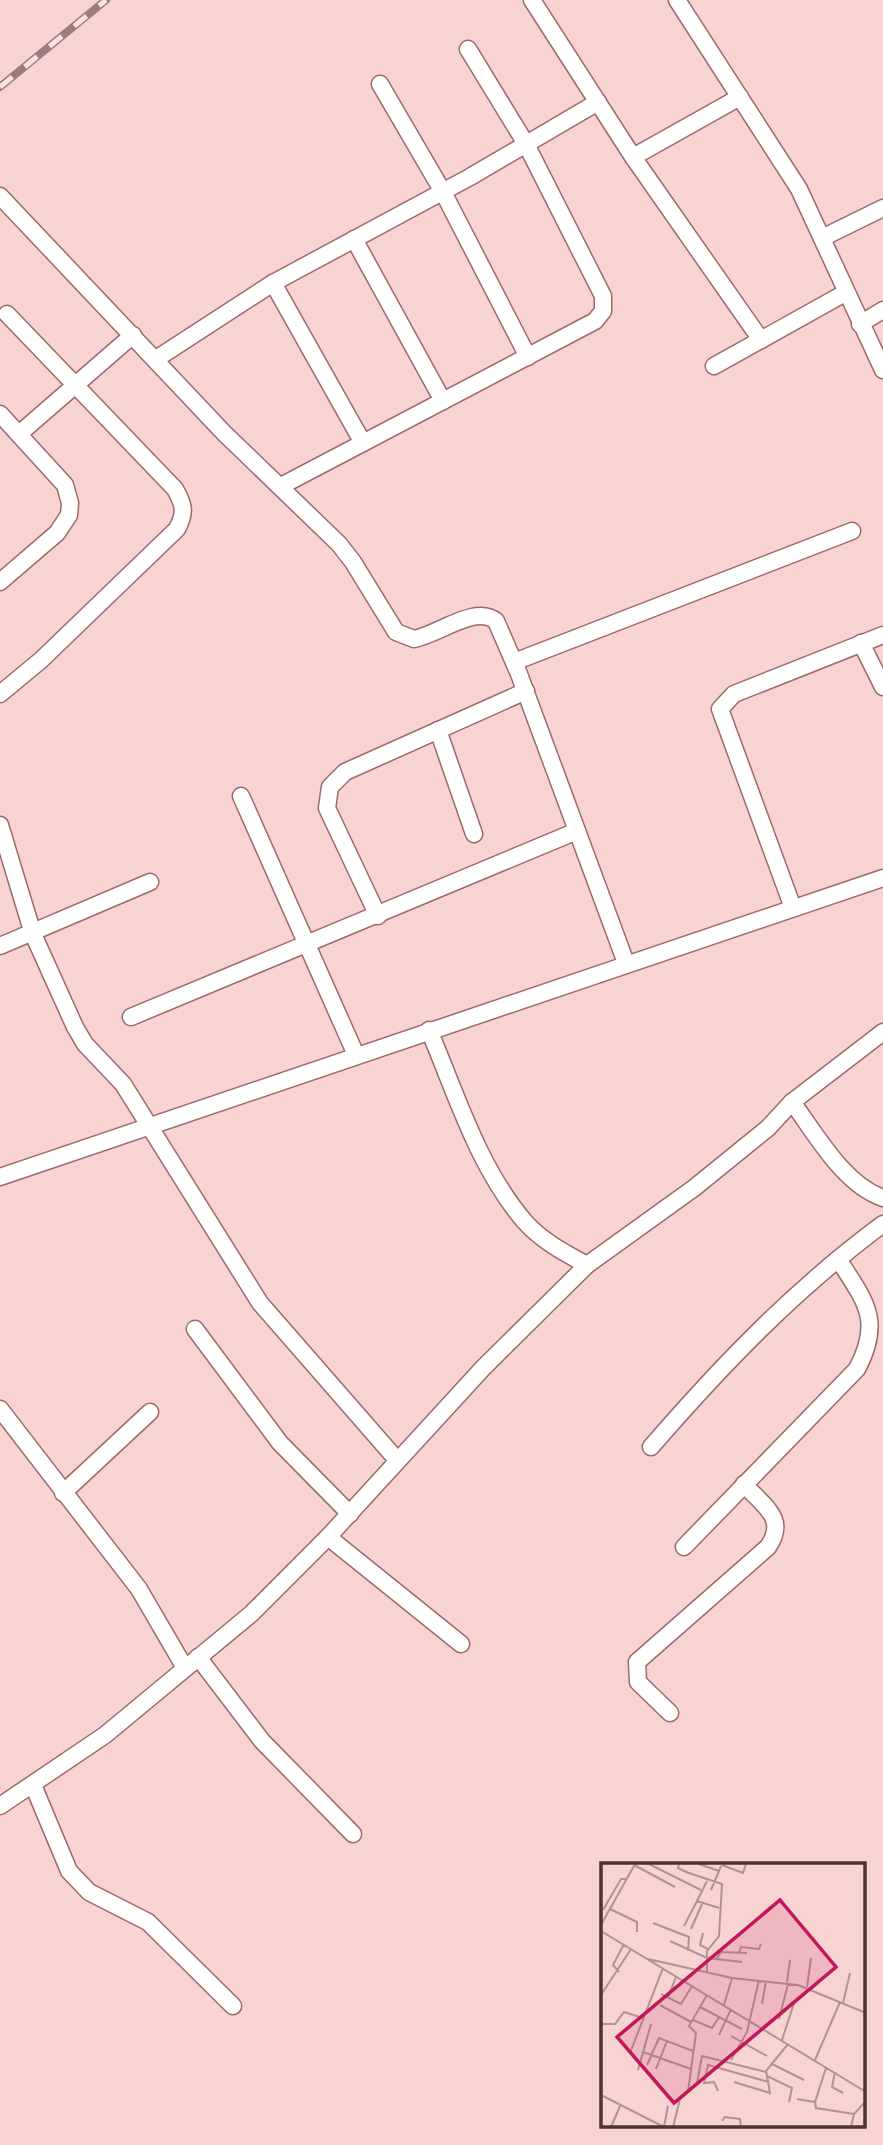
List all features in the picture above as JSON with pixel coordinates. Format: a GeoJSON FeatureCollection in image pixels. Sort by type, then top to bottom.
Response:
{"type":"FeatureCollection","features":[{"type":"Feature","properties":{"kind":"street"},"geometry":{"type":"LineString","coordinates":[[532,0],[633,157],[761,340]]}},
{"type":"Feature","properties":{"kind":"street"},"geometry":{"type":"LineString","coordinates":[[677,0],[799,189],[883,370]]}},
{"type":"Feature","properties":{"kind":"street"},"geometry":{"type":"LineString","coordinates":[[281,486],[595,321],[603,311],[603,296],[526,145],[468,49]]}},
{"type":"Feature","properties":{"kind":"street"},"geometry":{"type":"LineString","coordinates":[[380,84],[443,192],[528,357]]}},
{"type":"Feature","properties":{"kind":"street"},"geometry":{"type":"LineString","coordinates":[[633,157],[740,97]]}},
{"type":"Feature","properties":{"kind":"street"},"geometry":{"type":"LineString","coordinates":[[156,359],[273,283],[443,192],[598,102]]}},
{"type":"Feature","properties":{"kind":"street"},"geometry":{"type":"LineString","coordinates":[[0,196],[223,433],[281,486],[353,562],[396,632],[404,637],[422,637],[478,615],[489,616],[502,631],[626,964]]}},
{"type":"Feature","properties":{"kind":"street"},"geometry":{"type":"LineString","coordinates":[[822,238],[883,208]]}},
{"type":"Feature","properties":{"kind":"street"},"geometry":{"type":"LineString","coordinates":[[354,239],[443,401]]}},
{"type":"Feature","properties":{"kind":"street"},"geometry":{"type":"LineString","coordinates":[[273,283],[363,443]]}},
{"type":"Feature","properties":{"kind":"street"},"geometry":{"type":"LineString","coordinates":[[713,366],[845,293]]}},
{"type":"Feature","properties":{"kind":"street"},"geometry":{"type":"LineString","coordinates":[[860,324],[883,310]]}},
{"type":"Feature","properties":{"kind":"street"},"geometry":{"type":"LineString","coordinates":[[0,694],[41,660],[177,529],[184,516],[184,505],[175,489],[7,314]]}},
{"type":"Feature","properties":{"kind":"street"},"geometry":{"type":"LineString","coordinates":[[19,434],[133,335]]}},
{"type":"Feature","properties":{"kind":"street"},"geometry":{"type":"LineString","coordinates":[[0,414],[65,485],[71,503],[69,515],[57,533],[0,582]]}},
{"type":"Feature","properties":{"kind":"street"},"geometry":{"type":"LineString","coordinates":[[514,662],[852,531]]}},
{"type":"Feature","properties":{"kind":"street"},"geometry":{"type":"LineString","coordinates":[[793,908],[720,709],[734,694],[883,635]]}},
{"type":"Feature","properties":{"kind":"street"},"geometry":{"type":"LineString","coordinates":[[861,643],[883,687]]}},
{"type":"Feature","properties":{"kind":"street"},"geometry":{"type":"LineString","coordinates":[[378,916],[327,808],[330,787],[345,772],[526,691]]}},
{"type":"Feature","properties":{"kind":"street"},"geometry":{"type":"LineString","coordinates":[[438,730],[474,835]]}},
{"type":"Feature","properties":{"kind":"street"},"geometry":{"type":"LineString","coordinates":[[241,796],[356,1055]]}},
{"type":"Feature","properties":{"kind":"street"},"geometry":{"type":"LineString","coordinates":[[0,825],[33,934],[85,1044],[123,1084],[260,1303],[397,1460]]}},
{"type":"Feature","properties":{"kind":"street"},"geometry":{"type":"LineString","coordinates":[[131,1017],[307,946],[577,831]]}},
{"type":"Feature","properties":{"kind":"street"},"geometry":{"type":"LineString","coordinates":[[0,1177],[883,878]]}},
{"type":"Feature","properties":{"kind":"street"},"geometry":{"type":"LineString","coordinates":[[0,946],[150,882]]}},
{"type":"Feature","properties":{"kind":"street"},"geometry":{"type":"LineString","coordinates":[[429,1030],[471,1132],[493,1177],[526,1223],[556,1248],[587,1265]]}},
{"type":"Feature","properties":{"kind":"street"},"geometry":{"type":"LineString","coordinates":[[0,1807],[106,1735],[251,1614],[328,1537],[483,1368],[587,1265],[694,1188],[768,1128],[792,1102],[883,1032]]}},
{"type":"Feature","properties":{"kind":"street"},"geometry":{"type":"LineString","coordinates":[[792,1102],[850,1175],[870,1193],[883,1198]]}},
{"type":"Feature","properties":{"kind":"street"},"geometry":{"type":"LineString","coordinates":[[651,1447],[723,1364],[782,1306],[883,1224]]}},
{"type":"Feature","properties":{"kind":"street"},"geometry":{"type":"LineString","coordinates":[[684,1547],[857,1369],[872,1335],[871,1315],[838,1259]]}},
{"type":"Feature","properties":{"kind":"street"},"geometry":{"type":"LineString","coordinates":[[195,1329],[281,1443],[349,1514]]}},
{"type":"Feature","properties":{"kind":"street"},"geometry":{"type":"LineString","coordinates":[[0,1409],[139,1589],[185,1668]]}},
{"type":"Feature","properties":{"kind":"street"},"geometry":{"type":"LineString","coordinates":[[63,1493],[150,1412]]}},
{"type":"Feature","properties":{"kind":"street"},"geometry":{"type":"LineString","coordinates":[[670,1713],[638,1682],[637,1662],[768,1547],[775,1536],[779,1528],[776,1520],[744,1484]]}},
{"type":"Feature","properties":{"kind":"street"},"geometry":{"type":"LineString","coordinates":[[328,1537],[461,1644]]}},
{"type":"Feature","properties":{"kind":"street"},"geometry":{"type":"LineString","coordinates":[[198,1657],[262,1741],[354,1834]]}},
{"type":"Feature","properties":{"kind":"street"},"geometry":{"type":"LineString","coordinates":[[33,1785],[69,1871],[89,1892],[148,1922],[233,2006]]}},
{"type":"Feature","properties":{"kind":"railway"},"geometry":{"type":"LineString","coordinates":[[0,87],[106,0]]}}]}
